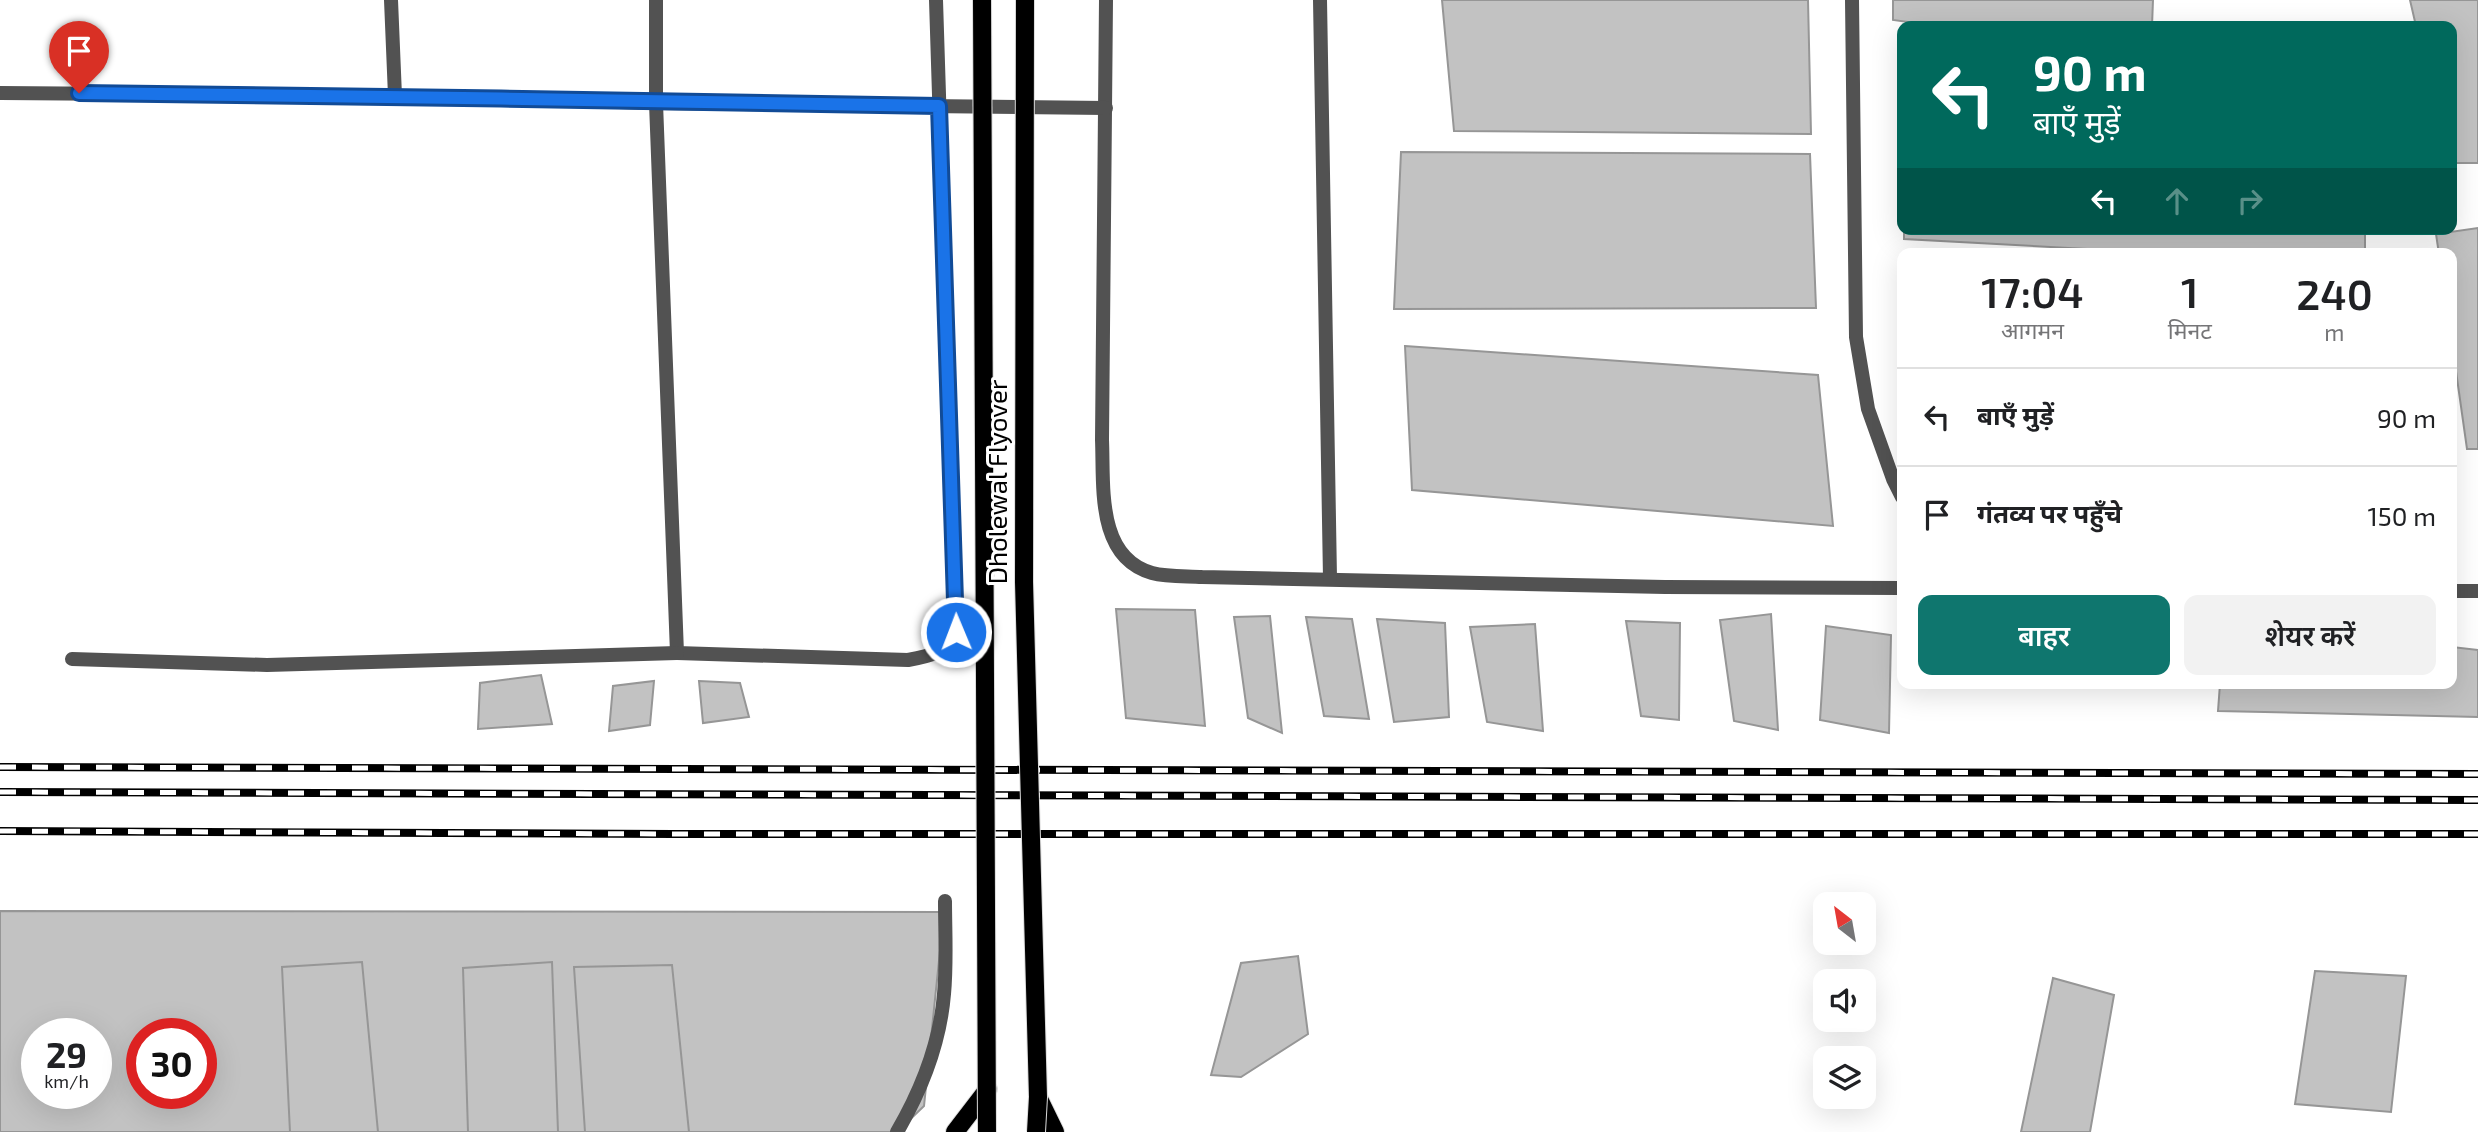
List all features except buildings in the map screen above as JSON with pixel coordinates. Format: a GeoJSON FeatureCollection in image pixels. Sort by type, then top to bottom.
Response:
{"type":"FeatureCollection","features":[{"type":"Feature","properties":{"kind":"main road","name":"Dholewal Flyover"},"geometry":{"type":"LineString","coordinates":[[982,0],[987,1132]]}},
{"type":"Feature","properties":{"kind":"main road","name":"Dholewal Flyover"},"geometry":{"type":"LineString","coordinates":[[1025,0],[1024,582],[1038,1097],[1036,1132]]}},
{"type":"Feature","properties":{"kind":"main road"},"geometry":{"type":"LineString","coordinates":[[955,1132],[988,1089]]}},
{"type":"Feature","properties":{"kind":"main road"},"geometry":{"type":"LineString","coordinates":[[1038,1097],[1055,1132]]}},
{"type":"Feature","properties":{"kind":"street"},"geometry":{"type":"LineString","coordinates":[[391,0],[395,96]]}},
{"type":"Feature","properties":{"kind":"street"},"geometry":{"type":"LineString","coordinates":[[656,0],[656,103],[677,653]]}},
{"type":"Feature","properties":{"kind":"street"},"geometry":{"type":"LineString","coordinates":[[72,659],[267,666],[677,653],[908,660],[940,652],[950,645],[956,632],[936,0]]}},
{"type":"Feature","properties":{"kind":"street"},"geometry":{"type":"LineString","coordinates":[[1106,0],[1102,440],[1105,505],[1112,538],[1121,555],[1135,566],[1154,573],[1202,577],[1897,589]]}},
{"type":"Feature","properties":{"kind":"street"},"geometry":{"type":"LineString","coordinates":[[1320,0],[1330,579]]}},
{"type":"Feature","properties":{"kind":"street"},"geometry":{"type":"LineString","coordinates":[[1852,0],[1856,337],[1868,409],[1897,487]]}},
{"type":"Feature","properties":{"kind":"street"},"geometry":{"type":"LineString","coordinates":[[0,93],[395,96],[656,103],[1106,108]]}},
{"type":"Feature","properties":{"kind":"street"},"geometry":{"type":"LineString","coordinates":[[2457,591],[2478,591]]}},
{"type":"Feature","properties":{"kind":"street"},"geometry":{"type":"LineString","coordinates":[[897,1132],[930,1066],[944,994],[945,901]]}},
{"type":"Feature","properties":{"kind":"railway"},"geometry":{"type":"LineString","coordinates":[[0,767],[2478,774]]}},
{"type":"Feature","properties":{"kind":"railway"},"geometry":{"type":"LineString","coordinates":[[0,792],[2478,800]]}},
{"type":"Feature","properties":{"kind":"railway"},"geometry":{"type":"LineString","coordinates":[[0,831],[674,834],[2478,834]]}},
{"type":"Feature","properties":{"kind":"route"},"geometry":{"type":"LineString","coordinates":[[79,93],[939,106],[956,632]]}}]}
